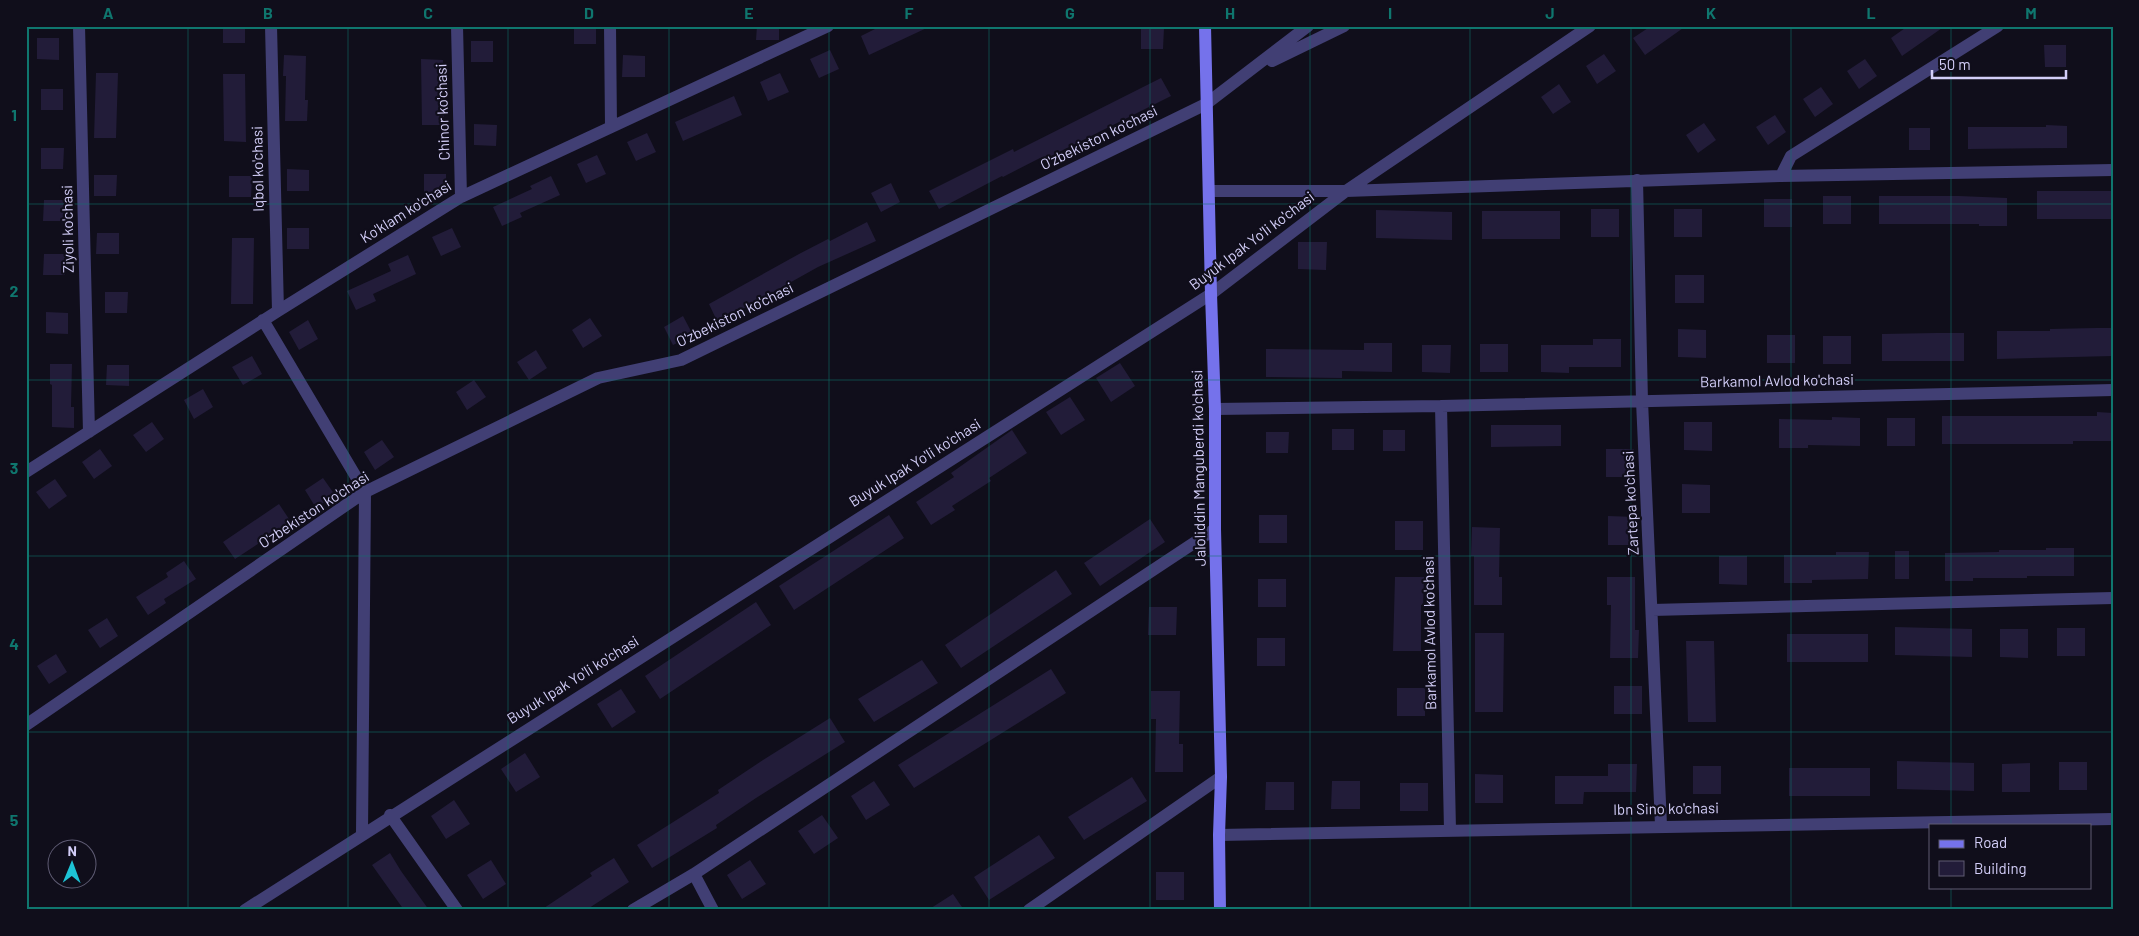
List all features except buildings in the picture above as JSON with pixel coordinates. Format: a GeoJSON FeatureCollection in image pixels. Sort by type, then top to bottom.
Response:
{"type":"FeatureCollection","features":[{"type":"Feature","properties":{"kind":"street","name":"Ziyoli ko'chasi"},"geometry":{"type":"LineString","coordinates":[[79,26],[89,432]]}},
{"type":"Feature","properties":{"kind":"street","name":"Iqbol ko'chasi"},"geometry":{"type":"LineString","coordinates":[[271,26],[278,310]]}},
{"type":"Feature","properties":{"kind":"street","name":"Chinor ko'chasi"},"geometry":{"type":"LineString","coordinates":[[457,26],[461,197]]}},
{"type":"Feature","properties":{"kind":"street"},"geometry":{"type":"LineString","coordinates":[[610,26],[611,127]]}},
{"type":"Feature","properties":{"kind":"street","name":"Ko'klam ko'chasi"},"geometry":{"type":"LineString","coordinates":[[26,472],[262,320],[461,197],[611,127],[801,32],[828,26]]}},
{"type":"Feature","properties":{"kind":"street","name":"Jaloliddin Manguberdi ko'chasi"},"geometry":{"type":"LineString","coordinates":[[1205,26],[1210,191],[1210,294],[1215,409],[1215,529],[1221,777],[1219,835],[1220,910]]}},
{"type":"Feature","properties":{"kind":"street","name":"O'zbekiston ko'chasi"},"geometry":{"type":"LineString","coordinates":[[26,725],[365,492],[598,378],[682,360],[1206,104],[1308,26]]}},
{"type":"Feature","properties":{"kind":"street"},"geometry":{"type":"LineString","coordinates":[[1250,72],[1344,26]]}},
{"type":"Feature","properties":{"kind":"street","name":"Buyuk Ipak Yo'li ko'chasi"},"geometry":{"type":"LineString","coordinates":[[245,910],[362,833],[1210,294],[1346,191],[1590,26]]}},
{"type":"Feature","properties":{"kind":"street"},"geometry":{"type":"LineString","coordinates":[[1781,176],[1791,156],[1998,26]]}},
{"type":"Feature","properties":{"kind":"street"},"geometry":{"type":"LineString","coordinates":[[1210,191],[1346,191],[1781,176],[2113,170]]}},
{"type":"Feature","properties":{"kind":"street","name":"Zartepa ko'chasi"},"geometry":{"type":"LineString","coordinates":[[1637,180],[1642,401],[1661,826]]}},
{"type":"Feature","properties":{"kind":"street"},"geometry":{"type":"LineString","coordinates":[[262,320],[365,492],[362,833]]}},
{"type":"Feature","properties":{"kind":"street","name":"Barkamol Avlod ko'chasi"},"geometry":{"type":"LineString","coordinates":[[1215,409],[1441,406],[2113,390]]}},
{"type":"Feature","properties":{"kind":"street","name":"Barkamol Avlod ko'chasi"},"geometry":{"type":"LineString","coordinates":[[1441,406],[1450,830]]}},
{"type":"Feature","properties":{"kind":"street"},"geometry":{"type":"LineString","coordinates":[[634,910],[694,874],[1215,529]]}},
{"type":"Feature","properties":{"kind":"street"},"geometry":{"type":"LineString","coordinates":[[1652,610],[2113,598]]}},
{"type":"Feature","properties":{"kind":"street"},"geometry":{"type":"LineString","coordinates":[[1032,909],[1221,777]]}},
{"type":"Feature","properties":{"kind":"street"},"geometry":{"type":"LineString","coordinates":[[390,816],[457,910]]}},
{"type":"Feature","properties":{"kind":"street","name":"Ibn Sino ko'chasi"},"geometry":{"type":"LineString","coordinates":[[1219,835],[2113,819]]}},
{"type":"Feature","properties":{"kind":"street"},"geometry":{"type":"LineString","coordinates":[[694,874],[713,910]]}}]}
